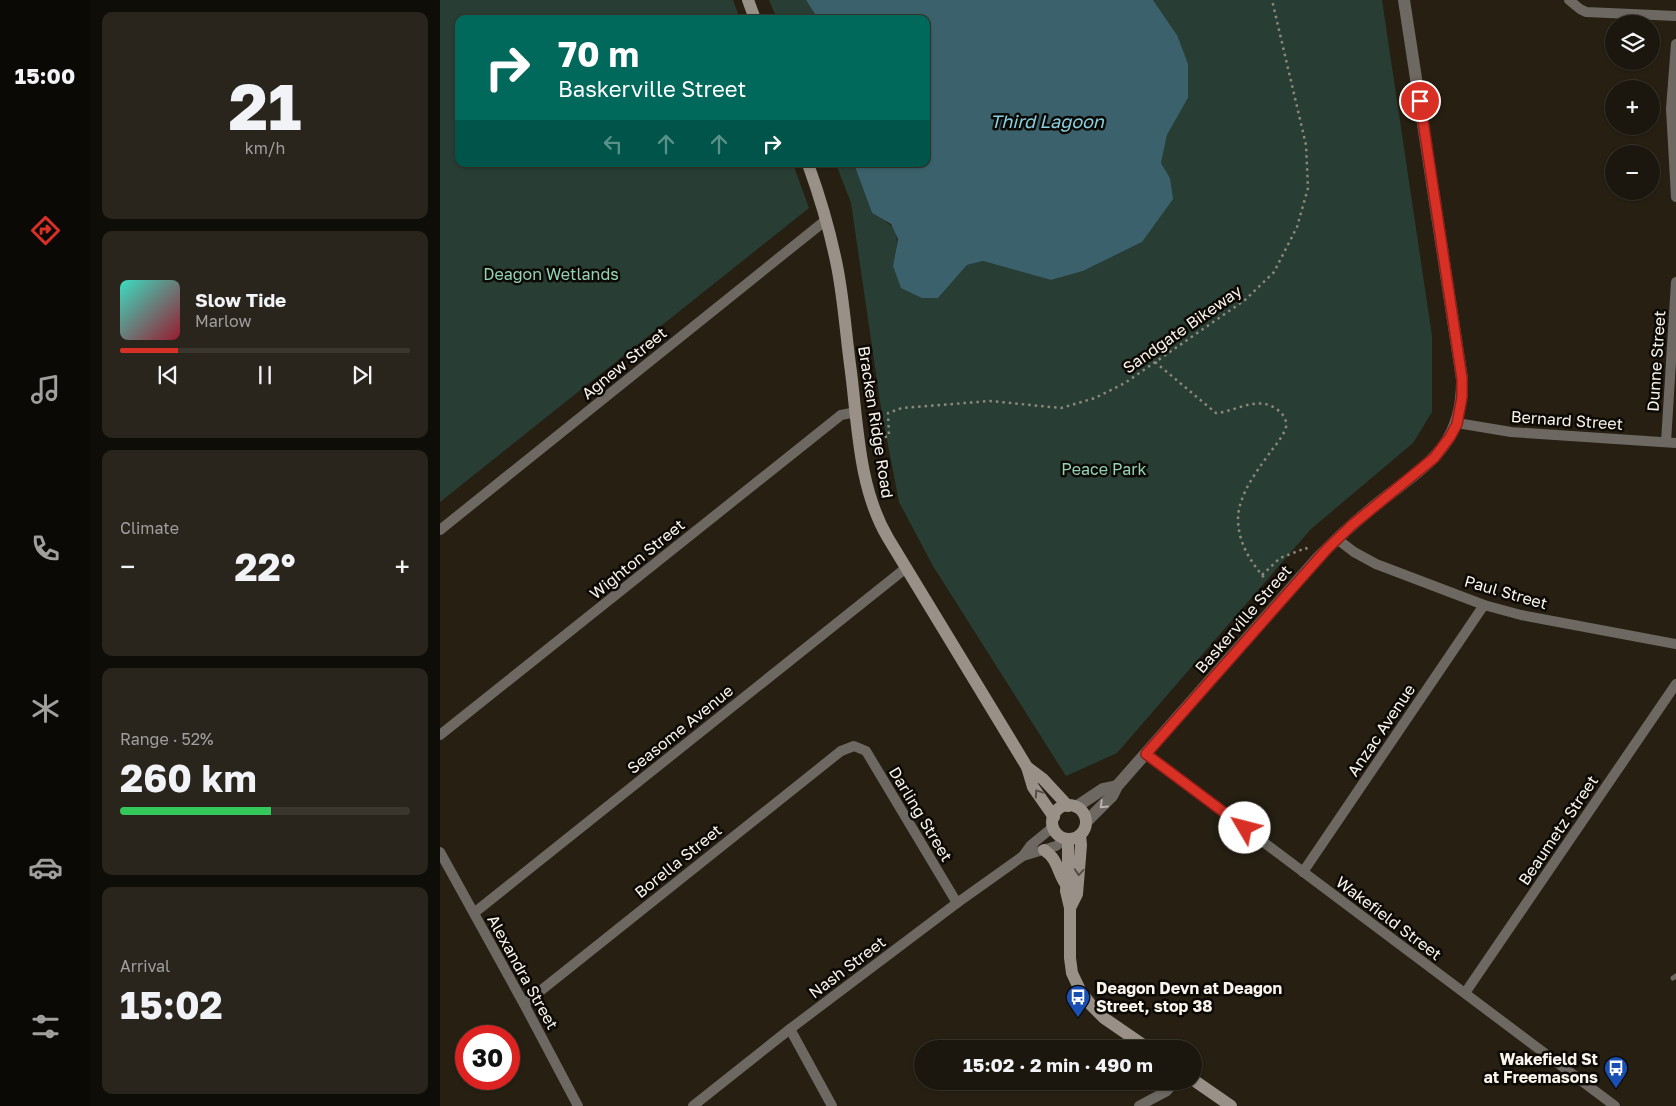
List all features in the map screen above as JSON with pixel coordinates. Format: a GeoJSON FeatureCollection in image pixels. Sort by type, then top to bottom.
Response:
{"type":"FeatureCollection","features":[{"type":"Feature","properties":{"kind":"main road"},"geometry":{"type":"LineString","coordinates":[[748,0],[754,15]]}},
{"type":"Feature","properties":{"kind":"main road","name":"Bracken Ridge Road"},"geometry":{"type":"LineString","coordinates":[[809,167],[826,220],[837,268],[862,461],[871,505],[878,522],[1028,767],[1033,787],[1054,822]]}},
{"type":"Feature","properties":{"kind":"main road","name":"Bracken Ridge Road"},"geometry":{"type":"LineString","coordinates":[[1028,767],[1072,806]]}},
{"type":"Feature","properties":{"kind":"main road"},"geometry":{"type":"LineString","coordinates":[[1072,806],[1083,813],[1086,827],[1080,835],[1067,839],[1058,834],[1054,822],[1059,809],[1072,806]]}},
{"type":"Feature","properties":{"kind":"main road"},"geometry":{"type":"LineString","coordinates":[[1070,908],[1077,894],[1082,845],[1080,835]]}},
{"type":"Feature","properties":{"kind":"main road"},"geometry":{"type":"LineString","coordinates":[[1067,839],[1068,865],[1066,890],[1070,908],[1070,958],[1072,973],[1080,990],[1091,1005],[1104,1018],[1136,1040]]}},
{"type":"Feature","properties":{"kind":"main road"},"geometry":{"type":"LineString","coordinates":[[1044,850],[1056,861],[1061,877],[1066,885]]}},
{"type":"Feature","properties":{"kind":"main road"},"geometry":{"type":"LineString","coordinates":[[1202,1086],[1231,1106]]}},
{"type":"Feature","properties":{"kind":"street","name":"Baskerville Street"},"geometry":{"type":"LineString","coordinates":[[1086,822],[1112,796],[1117,786],[1315,562],[1337,539],[1434,458],[1457,424],[1462,397],[1462,379],[1404,0]]}},
{"type":"Feature","properties":{"kind":"street"},"geometry":{"type":"LineString","coordinates":[[1569,0],[1586,12],[1676,16]]}},
{"type":"Feature","properties":{"kind":"street"},"geometry":{"type":"LineString","coordinates":[[1676,44],[1671,110],[1676,197]]}},
{"type":"Feature","properties":{"kind":"street","name":"Agnew Street"},"geometry":{"type":"LineString","coordinates":[[440,530],[826,220]]}},
{"type":"Feature","properties":{"kind":"street","name":"Dunne Street"},"geometry":{"type":"LineString","coordinates":[[1671,442],[1676,282]]}},
{"type":"Feature","properties":{"kind":"street","name":"Wighton Street"},"geometry":{"type":"LineString","coordinates":[[440,735],[841,416],[856,412]]}},
{"type":"Feature","properties":{"kind":"street","name":"Bernard Street"},"geometry":{"type":"LineString","coordinates":[[1457,424],[1511,432],[1671,442]]}},
{"type":"Feature","properties":{"kind":"street","name":"Paul Street"},"geometry":{"type":"LineString","coordinates":[[1337,539],[1354,552],[1376,564],[1484,605],[1522,616],[1676,644]]}},
{"type":"Feature","properties":{"kind":"street","name":"Seasome Avenue"},"geometry":{"type":"LineString","coordinates":[[474,913],[906,568]]}},
{"type":"Feature","properties":{"kind":"street","name":"Anzac Avenue"},"geometry":{"type":"LineString","coordinates":[[1303,872],[1484,605]]}},
{"type":"Feature","properties":{"kind":"street","name":"Beaumetz Street"},"geometry":{"type":"LineString","coordinates":[[1465,993],[1676,684]]}},
{"type":"Feature","properties":{"kind":"street","name":"Darling Street"},"geometry":{"type":"LineString","coordinates":[[854,746],[866,751],[957,903]]}},
{"type":"Feature","properties":{"kind":"street","name":"Borella Street"},"geometry":{"type":"LineString","coordinates":[[524,1004],[841,751],[854,746]]}},
{"type":"Feature","properties":{"kind":"street","name":"Wakefield Street"},"geometry":{"type":"LineString","coordinates":[[1146,754],[1615,1106]]}},
{"type":"Feature","properties":{"kind":"street","name":"Baskerville Street"},"geometry":{"type":"LineString","coordinates":[[1072,806],[1103,789],[1117,786]]}},
{"type":"Feature","properties":{"kind":"street","name":"Nash Street"},"geometry":{"type":"LineString","coordinates":[[693,1106],[790,1029],[957,903],[1023,856],[1054,822]]}},
{"type":"Feature","properties":{"kind":"street","name":"Nash Street"},"geometry":{"type":"LineString","coordinates":[[1023,856],[1056,846],[1067,839]]}},
{"type":"Feature","properties":{"kind":"street","name":"Alexandra Street"},"geometry":{"type":"LineString","coordinates":[[440,852],[578,1106]]}},
{"type":"Feature","properties":{"kind":"street"},"geometry":{"type":"LineString","coordinates":[[790,1029],[832,1106]]}},
{"type":"Feature","properties":{"kind":"street"},"geometry":{"type":"LineString","coordinates":[[1139,1106],[1167,1090]]}},
{"type":"Feature","properties":{"kind":"path","name":"Sandgate Bikeway"},"geometry":{"type":"LineString","coordinates":[[872,440],[889,436],[888,413],[902,408],[990,401],[1061,408],[1095,398],[1125,383],[1246,300],[1274,272],[1297,227],[1308,188],[1306,145],[1272,0]]}},
{"type":"Feature","properties":{"kind":"path"},"geometry":{"type":"LineString","coordinates":[[1155,362],[1216,412],[1256,403],[1266,404],[1279,410],[1286,421],[1284,432],[1255,474],[1242,500],[1238,518],[1244,550],[1266,580]]}},
{"type":"Feature","properties":{"kind":"path"},"geometry":{"type":"LineString","coordinates":[[1262,575],[1280,558],[1306,548],[1309,552]]}},
{"type":"Feature","properties":{"kind":"green space","name":"Deagon Wetlands"},"geometry":{"type":"Polygon","coordinates":[[[440,0],[733,0],[739,15],[455,15],[455,167],[794,167],[809,208],[440,502],[440,0]]]}},
{"type":"Feature","properties":{"kind":"green space"},"geometry":{"type":"Polygon","coordinates":[[[769,0],[806,0],[815,15],[775,15],[769,0]]]}},
{"type":"Feature","properties":{"kind":"green space","name":"Peace Park"},"geometry":{"type":"Polygon","coordinates":[[[1153,0],[1382,0],[1432,336],[1432,412],[1413,443],[1311,529],[1117,753],[1066,776],[933,566],[899,502],[881,408],[851,203],[837,167],[855,167],[872,213],[889,224],[896,233],[897,239],[893,266],[938,298],[967,265],[983,261],[1051,280],[1083,271],[1142,242],[1170,178],[1161,163],[1167,135],[1188,98],[1177,35],[1153,0]]]}},
{"type":"Feature","properties":{"kind":"water","name":"Third Lagoon"},"geometry":{"type":"Polygon","coordinates":[[[806,0],[1153,0],[1177,35],[1188,64],[1188,98],[1167,135],[1161,163],[1170,178],[1173,199],[1142,242],[1083,271],[1051,280],[983,261],[967,265],[938,298],[922,298],[901,288],[893,266],[898,239],[891,224],[872,213],[855,167],[930,167],[930,15],[815,15],[806,0]]]}},
{"type":"Feature","properties":{"kind":"place","name":"Deagon Devn at Deagon Street, stop 38"},"geometry":{"type":"Point","coordinates":[1078,1018]}},
{"type":"Feature","properties":{"kind":"place","name":"Wakefield St at Freemasons"},"geometry":{"type":"Point","coordinates":[1616,1089]}},
{"type":"Feature","properties":{"kind":"route"},"geometry":{"type":"LineString","coordinates":[[1245,828],[1146,754],[1264,622],[1317,559],[1352,525],[1434,458],[1457,424],[1462,397],[1462,379],[1420,101]]}}]}
